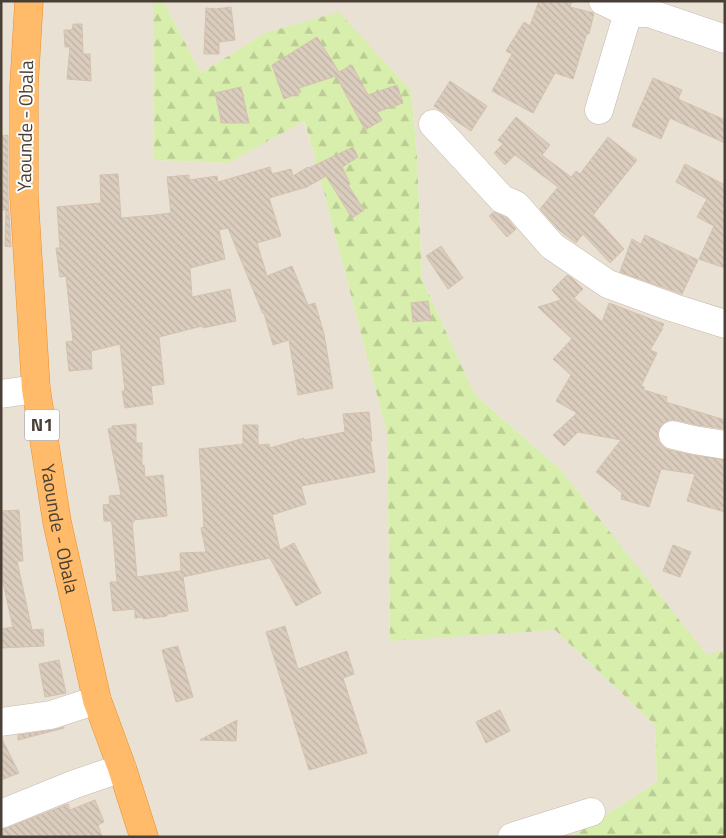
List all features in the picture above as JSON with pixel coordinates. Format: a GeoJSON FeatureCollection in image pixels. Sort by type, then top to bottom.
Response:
{"type":"FeatureCollection","features":[{"type":"Feature","properties":{"kind":"highway","name":"Yaounde - Obala"},"geometry":{"type":"LineString","coordinates":[[29,1],[24,86],[24,196],[36,389],[58,522],[97,700],[122,768],[144,837]]}},
{"type":"Feature","properties":{"kind":"street"},"geometry":{"type":"LineString","coordinates":[[603,1],[628,13],[649,14],[725,39]]}},
{"type":"Feature","properties":{"kind":"street"},"geometry":{"type":"LineString","coordinates":[[599,110],[628,13]]}},
{"type":"Feature","properties":{"kind":"street"},"geometry":{"type":"LineString","coordinates":[[433,124],[502,199],[516,205],[552,246],[608,284],[725,324]]}},
{"type":"Feature","properties":{"kind":"street"},"geometry":{"type":"LineString","coordinates":[[1,394],[36,389]]}},
{"type":"Feature","properties":{"kind":"street"},"geometry":{"type":"LineString","coordinates":[[673,435],[725,445]]}},
{"type":"Feature","properties":{"kind":"street"},"geometry":{"type":"LineString","coordinates":[[1,722],[51,715],[97,700]]}},
{"type":"Feature","properties":{"kind":"street"},"geometry":{"type":"LineString","coordinates":[[1,814],[75,784],[122,768]]}},
{"type":"Feature","properties":{"kind":"street"},"geometry":{"type":"LineString","coordinates":[[512,837],[591,812]]}},
{"type":"Feature","properties":{"kind":"shaded area"},"geometry":{"type":"Polygon","coordinates":[[[1,1],[153,1],[154,160],[228,163],[303,120],[313,150],[387,433],[390,640],[555,630],[655,725],[657,782],[569,837],[1,837],[1,1]]]}},
{"type":"Feature","properties":{"kind":"shaded area"},"geometry":{"type":"Polygon","coordinates":[[[163,1],[725,1],[725,650],[707,656],[561,470],[475,395],[422,279],[417,156],[411,91],[265,33],[201,73],[163,1]]]}},
{"type":"Feature","properties":{"kind":"green space"},"geometry":{"type":"Polygon","coordinates":[[[153,1],[163,1],[201,73],[265,33],[339,12],[411,91],[417,156],[422,279],[475,395],[561,470],[707,655],[725,650],[725,837],[569,837],[657,782],[655,725],[555,630],[390,641],[387,433],[304,121],[228,163],[154,160],[153,1]]]}},
{"type":"Feature","properties":{"kind":"building"},"geometry":{"type":"Polygon","coordinates":[[[539,1],[572,1],[570,7],[594,13],[589,34],[587,33],[573,79],[555,73],[533,113],[492,91],[512,54],[506,51],[524,22],[530,26],[539,1]]]}},
{"type":"Feature","properties":{"kind":"building"},"geometry":{"type":"Polygon","coordinates":[[[231,7],[235,40],[219,42],[219,54],[204,54],[206,8],[231,7]]]}},
{"type":"Feature","properties":{"kind":"building"},"geometry":{"type":"Polygon","coordinates":[[[73,24],[82,24],[83,54],[90,54],[91,81],[67,79],[70,47],[65,47],[64,30],[72,30],[73,24]]]}},
{"type":"Feature","properties":{"kind":"building"},"geometry":{"type":"Polygon","coordinates":[[[317,37],[339,72],[352,65],[368,95],[397,85],[403,103],[377,112],[382,120],[365,130],[336,76],[299,88],[301,92],[284,99],[272,65],[317,37]]]}},
{"type":"Feature","properties":{"kind":"building"},"geometry":{"type":"Polygon","coordinates":[[[653,78],[682,90],[678,99],[725,120],[725,143],[670,118],[661,139],[632,126],[653,78]]]}},
{"type":"Feature","properties":{"kind":"building"},"geometry":{"type":"Polygon","coordinates":[[[450,81],[487,106],[471,131],[434,106],[450,81]]]}},
{"type":"Feature","properties":{"kind":"building"},"geometry":{"type":"Polygon","coordinates":[[[241,87],[249,123],[221,123],[215,93],[241,87]]]}},
{"type":"Feature","properties":{"kind":"building"},"geometry":{"type":"Polygon","coordinates":[[[516,117],[550,145],[542,155],[571,177],[576,171],[580,174],[608,137],[637,160],[593,215],[624,249],[610,263],[583,234],[576,243],[559,230],[540,209],[558,187],[515,155],[505,165],[494,153],[503,144],[498,140],[516,117]]]}},
{"type":"Feature","properties":{"kind":"building"},"geometry":{"type":"Polygon","coordinates":[[[8,135],[8,197],[11,247],[5,246],[6,210],[1,210],[2,136],[8,135]]]}},
{"type":"Feature","properties":{"kind":"building"},"geometry":{"type":"Polygon","coordinates":[[[353,147],[358,157],[342,167],[350,184],[348,185],[364,210],[352,218],[326,176],[307,187],[269,198],[281,236],[257,243],[267,276],[292,266],[308,305],[315,303],[324,334],[333,388],[298,395],[289,340],[273,345],[264,313],[228,228],[219,230],[225,259],[190,268],[192,297],[230,289],[236,321],[203,328],[202,326],[159,337],[164,384],[151,386],[153,404],[125,408],[122,391],[125,391],[120,344],[91,351],[92,369],[69,371],[66,342],[73,341],[66,276],[60,277],[56,248],[60,248],[57,207],[101,203],[100,175],[118,174],[121,218],[171,213],[167,177],[189,175],[189,180],[217,176],[218,182],[270,167],[272,174],[291,169],[293,176],[308,167],[353,147]]]}},
{"type":"Feature","properties":{"kind":"building"},"geometry":{"type":"Polygon","coordinates":[[[685,164],[725,185],[725,268],[699,259],[714,226],[697,217],[707,199],[676,182],[685,164]]]}},
{"type":"Feature","properties":{"kind":"building"},"geometry":{"type":"Polygon","coordinates":[[[494,212],[507,218],[516,229],[507,237],[489,216],[494,212]]]}},
{"type":"Feature","properties":{"kind":"building"},"geometry":{"type":"Polygon","coordinates":[[[645,235],[698,260],[682,294],[620,272],[632,239],[641,244],[645,235]]]}},
{"type":"Feature","properties":{"kind":"building"},"geometry":{"type":"Polygon","coordinates":[[[441,246],[463,278],[448,289],[426,256],[441,246]]]}},
{"type":"Feature","properties":{"kind":"building"},"geometry":{"type":"Polygon","coordinates":[[[567,275],[583,289],[574,298],[602,322],[609,303],[664,324],[650,350],[657,353],[641,386],[644,387],[644,390],[667,397],[666,402],[725,420],[725,429],[669,420],[662,424],[658,431],[658,440],[663,447],[669,450],[725,460],[725,512],[687,501],[695,474],[661,469],[649,507],[621,499],[622,493],[596,472],[621,440],[578,432],[564,446],[553,435],[577,413],[556,401],[571,375],[553,359],[572,339],[538,307],[561,300],[552,290],[567,275]]]}},
{"type":"Feature","properties":{"kind":"building"},"geometry":{"type":"Polygon","coordinates":[[[428,301],[431,320],[413,322],[411,303],[428,301]]]}},
{"type":"Feature","properties":{"kind":"building"},"geometry":{"type":"Polygon","coordinates":[[[369,412],[372,441],[370,441],[375,472],[301,486],[306,504],[272,515],[280,550],[294,543],[321,593],[296,606],[270,558],[183,577],[188,611],[143,619],[143,617],[135,618],[135,609],[113,611],[110,582],[117,582],[112,524],[111,521],[104,521],[103,505],[110,504],[109,496],[121,495],[108,429],[112,428],[112,426],[136,424],[136,443],[142,443],[142,466],[144,465],[145,477],[163,475],[167,516],[134,520],[132,522],[137,577],[181,571],[180,553],[206,552],[201,528],[204,527],[199,449],[243,444],[243,425],[258,425],[258,445],[269,444],[270,448],[304,438],[304,440],[345,432],[343,414],[369,412]]]}},
{"type":"Feature","properties":{"kind":"building"},"geometry":{"type":"Polygon","coordinates":[[[19,510],[23,561],[17,561],[32,630],[43,629],[44,646],[1,648],[1,629],[13,627],[1,574],[1,511],[19,510]]]}},
{"type":"Feature","properties":{"kind":"building"},"geometry":{"type":"Polygon","coordinates":[[[673,545],[691,552],[680,577],[663,571],[673,545]]]}},
{"type":"Feature","properties":{"kind":"building"},"geometry":{"type":"Polygon","coordinates":[[[285,626],[298,669],[347,651],[354,674],[343,678],[367,753],[309,770],[266,632],[285,626]]]}},
{"type":"Feature","properties":{"kind":"building"},"geometry":{"type":"Polygon","coordinates":[[[178,646],[193,697],[176,702],[162,650],[178,646]]]}},
{"type":"Feature","properties":{"kind":"building"},"geometry":{"type":"Polygon","coordinates":[[[59,660],[66,693],[45,697],[39,664],[59,660]]]}},
{"type":"Feature","properties":{"kind":"building"},"geometry":{"type":"Polygon","coordinates":[[[500,710],[510,731],[486,743],[476,722],[500,710]]]}},
{"type":"Feature","properties":{"kind":"building"},"geometry":{"type":"Polygon","coordinates":[[[237,720],[236,741],[200,740],[237,720]]]}},
{"type":"Feature","properties":{"kind":"building"},"geometry":{"type":"Polygon","coordinates":[[[64,728],[18,740],[18,735],[64,728]]]}},
{"type":"Feature","properties":{"kind":"building"},"geometry":{"type":"Polygon","coordinates":[[[1,737],[19,773],[1,780],[1,737]]]}},
{"type":"Feature","properties":{"kind":"building"},"geometry":{"type":"Polygon","coordinates":[[[95,800],[104,822],[98,825],[102,837],[1,837],[1,829],[68,804],[70,810],[95,800]]]}}]}
